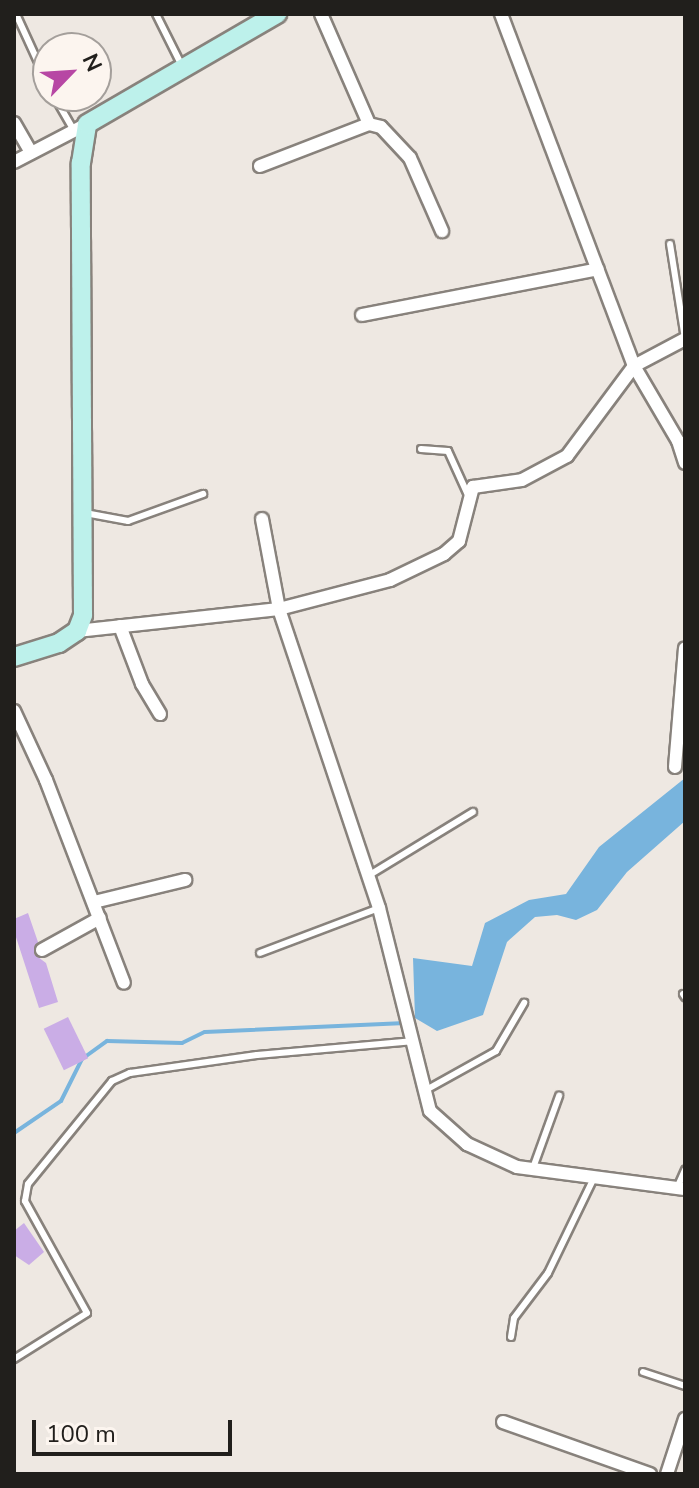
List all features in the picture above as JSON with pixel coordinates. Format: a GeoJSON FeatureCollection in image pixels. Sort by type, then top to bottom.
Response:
{"type":"FeatureCollection","features":[{"type":"Feature","properties":{"kind":"street"},"geometry":{"type":"LineString","coordinates":[[14,162],[277,14]]}},
{"type":"Feature","properties":{"kind":"street"},"geometry":{"type":"LineString","coordinates":[[321,14],[369,124],[397,138],[410,158],[442,231]]}},
{"type":"Feature","properties":{"kind":"street"},"geometry":{"type":"LineString","coordinates":[[501,14],[634,366],[678,441],[685,463]]}},
{"type":"Feature","properties":{"kind":"street"},"geometry":{"type":"LineString","coordinates":[[14,123],[31,153]]}},
{"type":"Feature","properties":{"kind":"street"},"geometry":{"type":"LineString","coordinates":[[260,166],[369,124]]}},
{"type":"Feature","properties":{"kind":"street"},"geometry":{"type":"LineString","coordinates":[[77,631],[83,615],[85,513],[80,127]]}},
{"type":"Feature","properties":{"kind":"street"},"geometry":{"type":"LineString","coordinates":[[362,315],[598,269]]}},
{"type":"Feature","properties":{"kind":"street"},"geometry":{"type":"LineString","coordinates":[[14,657],[77,631],[279,609],[390,580],[453,549],[459,541],[468,495],[481,483],[522,480],[567,456],[634,366],[685,339]]}},
{"type":"Feature","properties":{"kind":"street"},"geometry":{"type":"LineString","coordinates":[[262,519],[279,609],[379,908],[430,1111],[467,1144],[532,1169],[681,1189]]}},
{"type":"Feature","properties":{"kind":"street"},"geometry":{"type":"LineString","coordinates":[[120,626],[142,684],[160,714]]}},
{"type":"Feature","properties":{"kind":"street"},"geometry":{"type":"LineString","coordinates":[[675,767],[685,655]]}},
{"type":"Feature","properties":{"kind":"street"},"geometry":{"type":"LineString","coordinates":[[14,711],[94,902],[124,983]]}},
{"type":"Feature","properties":{"kind":"street"},"geometry":{"type":"LineString","coordinates":[[94,902],[185,880]]}},
{"type":"Feature","properties":{"kind":"street"},"geometry":{"type":"LineString","coordinates":[[42,950],[100,918]]}},
{"type":"Feature","properties":{"kind":"street"},"geometry":{"type":"LineString","coordinates":[[667,1474],[685,1419]]}},
{"type":"Feature","properties":{"kind":"street"},"geometry":{"type":"LineString","coordinates":[[503,1422],[650,1474]]}},
{"type":"Feature","properties":{"kind":"lane"},"geometry":{"type":"LineString","coordinates":[[16,14],[32,49]]}},
{"type":"Feature","properties":{"kind":"lane"},"geometry":{"type":"LineString","coordinates":[[156,14],[182,66]]}},
{"type":"Feature","properties":{"kind":"lane"},"geometry":{"type":"LineString","coordinates":[[67,112],[80,127]]}},
{"type":"Feature","properties":{"kind":"lane"},"geometry":{"type":"LineString","coordinates":[[670,244],[685,339]]}},
{"type":"Feature","properties":{"kind":"lane"},"geometry":{"type":"LineString","coordinates":[[421,449],[448,451],[468,495]]}},
{"type":"Feature","properties":{"kind":"lane"},"geometry":{"type":"LineString","coordinates":[[85,513],[128,521],[203,494]]}},
{"type":"Feature","properties":{"kind":"lane"},"geometry":{"type":"LineString","coordinates":[[368,876],[473,812]]}},
{"type":"Feature","properties":{"kind":"lane"},"geometry":{"type":"LineString","coordinates":[[260,953],[379,908]]}},
{"type":"Feature","properties":{"kind":"lane"},"geometry":{"type":"LineString","coordinates":[[423,1092],[496,1051],[524,1003]]}},
{"type":"Feature","properties":{"kind":"lane"},"geometry":{"type":"LineString","coordinates":[[14,1359],[87,1313],[25,1201],[28,1184],[112,1081],[130,1073],[257,1055],[414,1041]]}},
{"type":"Feature","properties":{"kind":"lane"},"geometry":{"type":"LineString","coordinates":[[532,1169],[559,1096]]}},
{"type":"Feature","properties":{"kind":"lane"},"geometry":{"type":"LineString","coordinates":[[681,1189],[685,1170]]}},
{"type":"Feature","properties":{"kind":"lane"},"geometry":{"type":"LineString","coordinates":[[511,1337],[514,1318],[548,1273],[594,1178]]}},
{"type":"Feature","properties":{"kind":"lane"},"geometry":{"type":"LineString","coordinates":[[643,1372],[685,1386]]}},
{"type":"Feature","properties":{"kind":"water"},"geometry":{"type":"Polygon","coordinates":[[[685,778],[685,821],[627,872],[597,910],[576,920],[557,915],[535,917],[507,942],[483,1015],[437,1031],[415,1018],[413,958],[472,966],[485,923],[529,900],[566,894],[599,847],[685,778]]]}},
{"type":"Feature","properties":{"kind":"building"},"geometry":{"type":"Polygon","coordinates":[[[28,913],[38,942],[34,954],[46,963],[58,1002],[39,1008],[14,931],[14,919],[28,913]]]}},
{"type":"Feature","properties":{"kind":"building"},"geometry":{"type":"Polygon","coordinates":[[[68,1017],[88,1058],[64,1070],[44,1029],[68,1017]]]}},
{"type":"Feature","properties":{"kind":"building"},"geometry":{"type":"Polygon","coordinates":[[[24,1223],[44,1252],[29,1265],[14,1255],[14,1231],[24,1223]]]}},
{"type":"Feature","properties":{"kind":"waterway"},"geometry":{"type":"LineString","coordinates":[[14,1133],[61,1101],[82,1059],[107,1041],[182,1043],[205,1032],[400,1023]]}}]}
